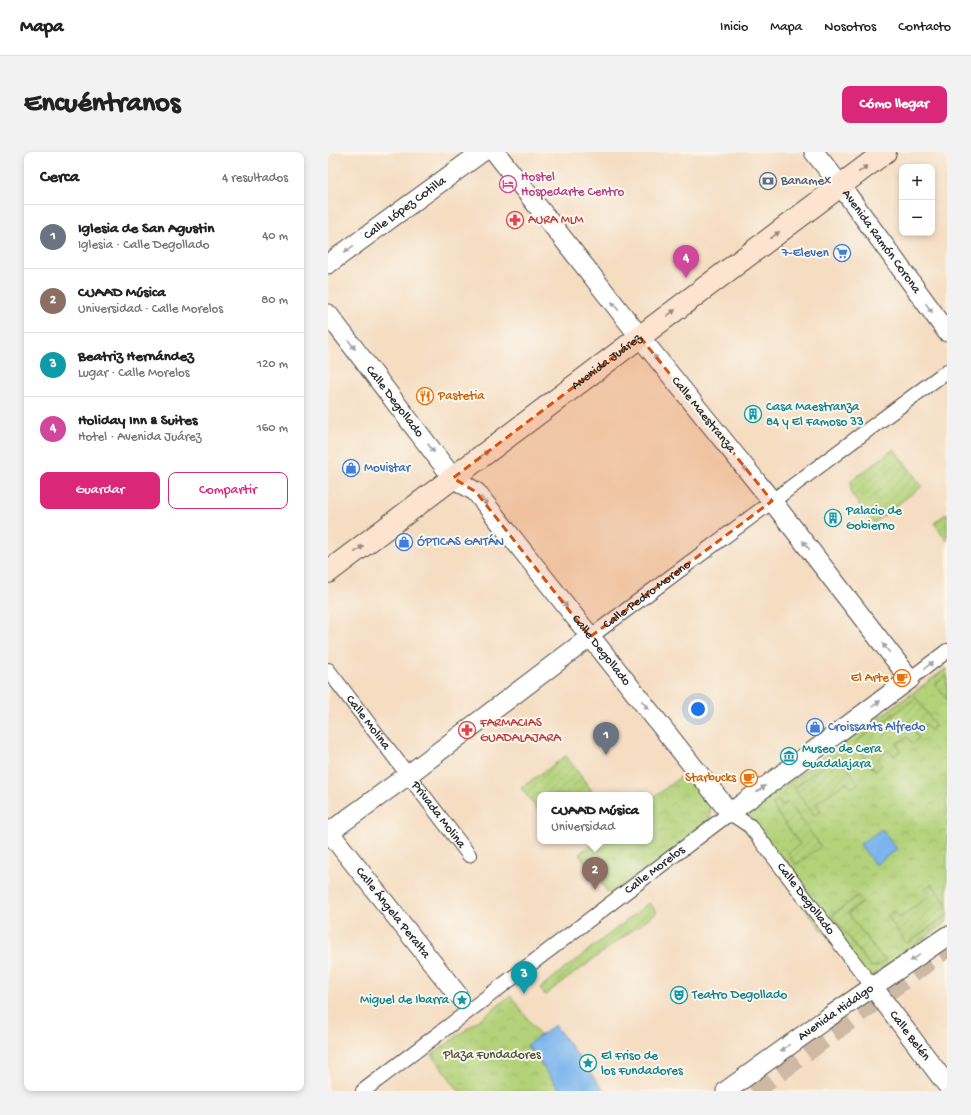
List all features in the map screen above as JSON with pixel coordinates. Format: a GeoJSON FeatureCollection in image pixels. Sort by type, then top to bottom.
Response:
{"type":"FeatureCollection","features":[{"type":"Feature","properties":{"kind":"main road","name":"Avenida Juárez"},"geometry":{"type":"LineString","coordinates":[[328,572],[885,152]]}},
{"type":"Feature","properties":{"kind":"street","name":"Calle López Cotilla"},"geometry":{"type":"LineString","coordinates":[[328,264],[482,152]]}},
{"type":"Feature","properties":{"kind":"street","name":"Calle Maestranza"},"geometry":{"type":"LineString","coordinates":[[495,152],[640,337],[772,501],[910,678]]}},
{"type":"Feature","properties":{"kind":"street","name":"Avenida Ramón Corona"},"geometry":{"type":"LineString","coordinates":[[814,152],[841,186],[947,332]]}},
{"type":"Feature","properties":{"kind":"street","name":"Calle Degollado"},"geometry":{"type":"LineString","coordinates":[[328,314],[453,478],[476,492],[730,813],[750,826],[873,987]]}},
{"type":"Feature","properties":{"kind":"street","name":"Calle Pedro Moreno"},"geometry":{"type":"LineString","coordinates":[[329,832],[947,371]]}},
{"type":"Feature","properties":{"kind":"street","name":"Calle Morelos"},"geometry":{"type":"LineString","coordinates":[[363,1091],[947,651]]}},
{"type":"Feature","properties":{"kind":"street","name":"Calle Molina"},"geometry":{"type":"LineString","coordinates":[[328,670],[408,774]]}},
{"type":"Feature","properties":{"kind":"street","name":"Privada Molina"},"geometry":{"type":"LineString","coordinates":[[408,774],[469,855]]}},
{"type":"Feature","properties":{"kind":"street","name":"Calle Ángela Peralta"},"geometry":{"type":"LineString","coordinates":[[329,832],[457,994]]}},
{"type":"Feature","properties":{"kind":"street","name":"Avenida Hidalgo"},"geometry":{"type":"LineString","coordinates":[[726,1091],[823,1021],[947,936]]}},
{"type":"Feature","properties":{"kind":"street","name":"Calle Belén"},"geometry":{"type":"LineString","coordinates":[[873,987],[947,1085]]}},
{"type":"Feature","properties":{"kind":"highlighted area"},"geometry":{"type":"Polygon","coordinates":[[[640,337],[772,501],[590,637],[476,492],[453,478],[640,337]]]}},
{"type":"Feature","properties":{"kind":"green space"},"geometry":{"type":"Polygon","coordinates":[[[894,449],[922,486],[874,523],[851,494],[851,481],[894,449]]]}},
{"type":"Feature","properties":{"kind":"green space"},"geometry":{"type":"Polygon","coordinates":[[[947,513],[947,541],[934,523],[947,513]]]}},
{"type":"Feature","properties":{"kind":"green space"},"geometry":{"type":"Polygon","coordinates":[[[947,668],[947,922],[863,983],[737,820],[947,668]]]}},
{"type":"Feature","properties":{"kind":"green space"},"geometry":{"type":"Polygon","coordinates":[[[947,675],[947,700],[935,684],[947,675]]]}},
{"type":"Feature","properties":{"kind":"green space"},"geometry":{"type":"Polygon","coordinates":[[[916,698],[936,726],[930,730],[925,724],[914,731],[919,738],[912,743],[907,737],[897,744],[901,751],[894,756],[889,750],[877,759],[882,765],[875,771],[854,743],[916,698]]]}},
{"type":"Feature","properties":{"kind":"green space"},"geometry":{"type":"Polygon","coordinates":[[[838,755],[858,783],[851,788],[846,782],[816,804],[821,811],[814,815],[794,788],[838,755]]]}},
{"type":"Feature","properties":{"kind":"green space"},"geometry":{"type":"Polygon","coordinates":[[[566,756],[592,791],[537,792],[537,809],[521,788],[566,756]]]}},
{"type":"Feature","properties":{"kind":"green space"},"geometry":{"type":"Polygon","coordinates":[[[690,770],[711,799],[709,827],[613,899],[579,854],[592,844],[653,844],[653,798],[690,770]]]}},
{"type":"Feature","properties":{"kind":"green space"},"geometry":{"type":"Polygon","coordinates":[[[778,800],[782,806],[788,802],[821,846],[796,865],[788,853],[800,844],[775,810],[773,803],[778,800]]]}},
{"type":"Feature","properties":{"kind":"green space"},"geometry":{"type":"Polygon","coordinates":[[[932,884],[947,905],[947,915],[907,944],[887,916],[894,911],[899,918],[929,896],[925,889],[932,884]]]}},
{"type":"Feature","properties":{"kind":"green space"},"geometry":{"type":"Polygon","coordinates":[[[858,896],[863,902],[848,913],[882,958],[886,960],[876,967],[870,966],[832,915],[858,896]]]}},
{"type":"Feature","properties":{"kind":"green space"},"geometry":{"type":"Polygon","coordinates":[[[649,903],[657,912],[545,995],[540,988],[649,903]]]}},
{"type":"Feature","properties":{"kind":"green space","name":"Plaza Fundadores"},"geometry":{"type":"Polygon","coordinates":[[[511,996],[540,1036],[527,1046],[561,1091],[459,1091],[432,1055],[511,996]]]}},
{"type":"Feature","properties":{"kind":"water"},"geometry":{"type":"Polygon","coordinates":[[[882,829],[897,849],[875,865],[860,844],[882,829]]]}},
{"type":"Feature","properties":{"kind":"water"},"geometry":{"type":"Polygon","coordinates":[[[555,1025],[604,1091],[561,1091],[527,1045],[555,1025]]]}},
{"type":"Feature","properties":{"kind":"tunnel"},"geometry":{"type":"LineString","coordinates":[[752,1091],[947,946]]}},
{"type":"Feature","properties":{"kind":"place","name":"Banamex"},"geometry":{"type":"Point","coordinates":[768,181]}},
{"type":"Feature","properties":{"kind":"place","name":"Hostel Hospedarte Centro"},"geometry":{"type":"Point","coordinates":[508,184]}},
{"type":"Feature","properties":{"kind":"place","name":"AURA MLM"},"geometry":{"type":"Point","coordinates":[515,220]}},
{"type":"Feature","properties":{"kind":"place","name":"7-Eleven"},"geometry":{"type":"Point","coordinates":[842,253]}},
{"type":"Feature","properties":{"kind":"place","name":"Holiday Inn & Suites"},"geometry":{"type":"Point","coordinates":[686,278]}},
{"type":"Feature","properties":{"kind":"place","name":"Pastetia"},"geometry":{"type":"Point","coordinates":[425,396]}},
{"type":"Feature","properties":{"kind":"place","name":"Casa Maestranza 84 y El Famoso 33"},"geometry":{"type":"Point","coordinates":[753,414]}},
{"type":"Feature","properties":{"kind":"place","name":"Movistar"},"geometry":{"type":"Point","coordinates":[351,468]}},
{"type":"Feature","properties":{"kind":"place","name":"Palacio de Gobierno"},"geometry":{"type":"Point","coordinates":[833,518]}},
{"type":"Feature","properties":{"kind":"place","name":"ÓPTICAS GAITÁN"},"geometry":{"type":"Point","coordinates":[404,542]}},
{"type":"Feature","properties":{"kind":"place","name":"El Arte"},"geometry":{"type":"Point","coordinates":[902,678]}},
{"type":"Feature","properties":{"kind":"place","name":"Croissants Alfredo"},"geometry":{"type":"Point","coordinates":[815,727]}},
{"type":"Feature","properties":{"kind":"place","name":"FARMACIAS GUADALAJARA"},"geometry":{"type":"Point","coordinates":[467,730]}},
{"type":"Feature","properties":{"kind":"place","name":"Iglesia de San Agustin"},"geometry":{"type":"Point","coordinates":[606,755]}},
{"type":"Feature","properties":{"kind":"place","name":"Museo de Cera Guadalajara"},"geometry":{"type":"Point","coordinates":[789,756]}},
{"type":"Feature","properties":{"kind":"place","name":"Starbucks"},"geometry":{"type":"Point","coordinates":[749,778]}},
{"type":"Feature","properties":{"kind":"place","name":"CUAAD Música"},"geometry":{"type":"Point","coordinates":[595,890]}},
{"type":"Feature","properties":{"kind":"place","name":"Beatriz Hernández"},"geometry":{"type":"Point","coordinates":[524,994]}},
{"type":"Feature","properties":{"kind":"place","name":"Teatro Degollado"},"geometry":{"type":"Point","coordinates":[679,995]}},
{"type":"Feature","properties":{"kind":"place","name":"Miguel de Ibarra"},"geometry":{"type":"Point","coordinates":[462,1000]}},
{"type":"Feature","properties":{"kind":"place","name":"El Friso de los Fundadores"},"geometry":{"type":"Point","coordinates":[588,1063]}}]}
